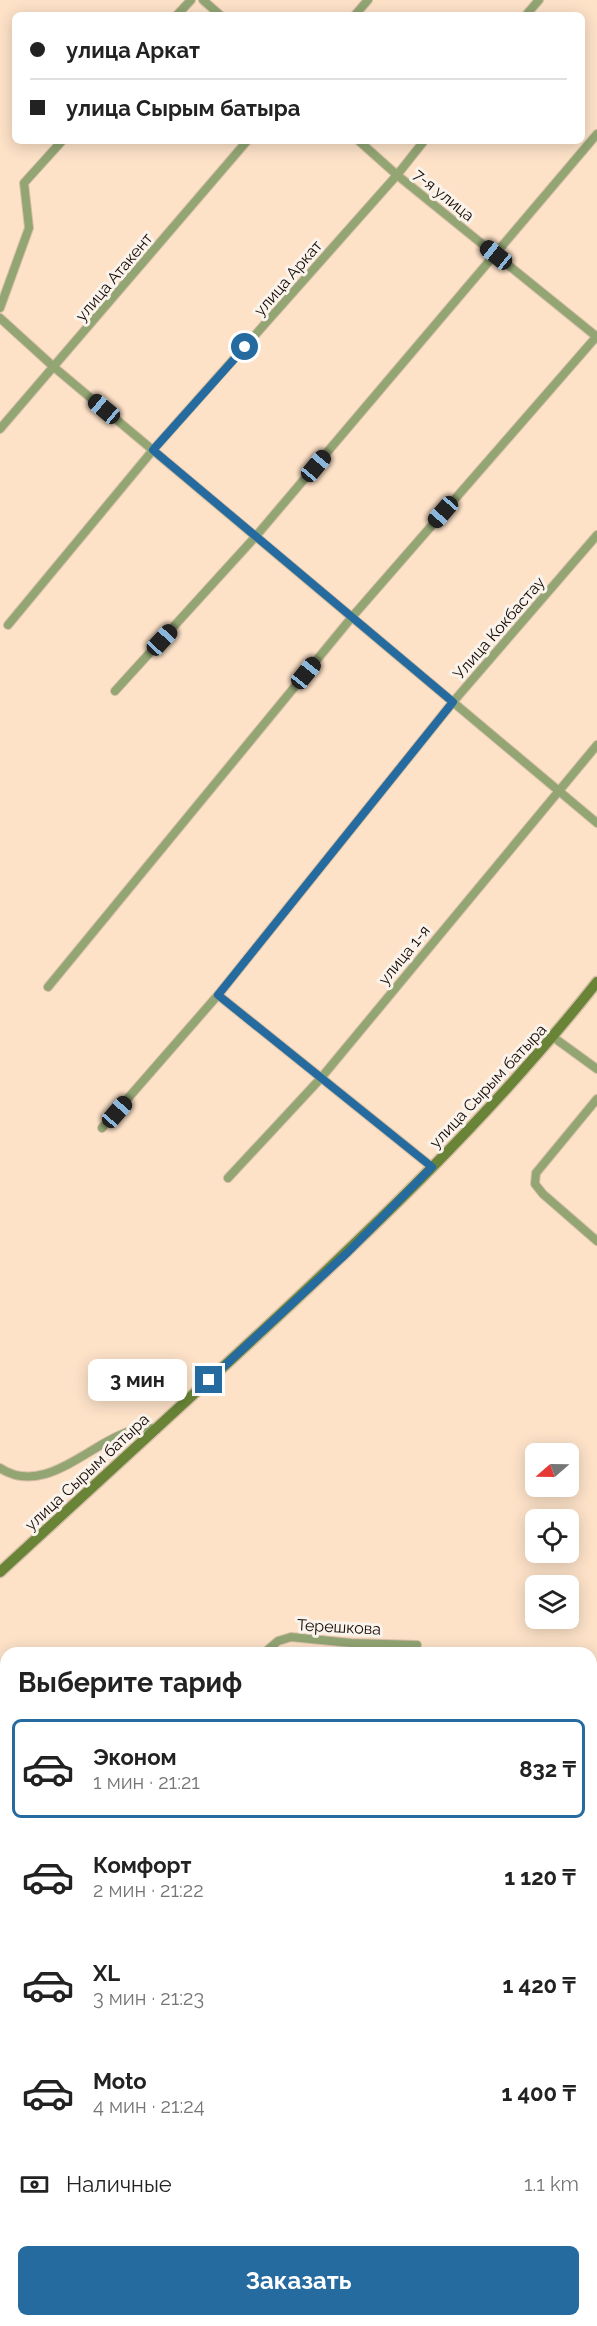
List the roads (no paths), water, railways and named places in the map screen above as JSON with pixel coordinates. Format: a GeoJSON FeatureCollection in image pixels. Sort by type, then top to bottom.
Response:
{"type":"FeatureCollection","features":[{"type":"Feature","properties":{"kind":"street"},"geometry":{"type":"LineString","coordinates":[[180,12],[191,0]]}},
{"type":"Feature","properties":{"kind":"street"},"geometry":{"type":"LineString","coordinates":[[203,0],[217,12]]}},
{"type":"Feature","properties":{"kind":"street"},"geometry":{"type":"LineString","coordinates":[[358,12],[368,0]]}},
{"type":"Feature","properties":{"kind":"street"},"geometry":{"type":"LineString","coordinates":[[529,12],[539,0]]}},
{"type":"Feature","properties":{"kind":"street"},"geometry":{"type":"LineString","coordinates":[[115,691],[256,536],[597,135]]}},
{"type":"Feature","properties":{"kind":"street"},"geometry":{"type":"LineString","coordinates":[[0,308],[29,228],[24,183],[59,144]]}},
{"type":"Feature","properties":{"kind":"street","name":"улица Атакент"},"geometry":{"type":"LineString","coordinates":[[0,429],[55,368],[244,144]]}},
{"type":"Feature","properties":{"kind":"street","name":"7-я улица"},"geometry":{"type":"LineString","coordinates":[[362,144],[397,175],[597,337]]}},
{"type":"Feature","properties":{"kind":"street","name":"улица Аркат"},"geometry":{"type":"LineString","coordinates":[[8,625],[153,450],[397,175],[422,144]]}},
{"type":"Feature","properties":{"kind":"street"},"geometry":{"type":"LineString","coordinates":[[0,318],[55,368],[597,823]]}},
{"type":"Feature","properties":{"kind":"street"},"geometry":{"type":"LineString","coordinates":[[48,987],[352,617],[597,337]]}},
{"type":"Feature","properties":{"kind":"street","name":"Улица Кокбастау"},"geometry":{"type":"LineString","coordinates":[[102,1128],[218,995],[453,702],[597,535]]}},
{"type":"Feature","properties":{"kind":"street","name":"улица 1-я"},"geometry":{"type":"LineString","coordinates":[[228,1178],[321,1078],[597,745]]}},
{"type":"Feature","properties":{"kind":"street","name":"улица Сырым батыра"},"geometry":{"type":"LineString","coordinates":[[0,1572],[348,1252],[432,1167],[554,1037],[597,982]]}},
{"type":"Feature","properties":{"kind":"street"},"geometry":{"type":"LineString","coordinates":[[218,995],[432,1167]]}},
{"type":"Feature","properties":{"kind":"street"},"geometry":{"type":"LineString","coordinates":[[554,1037],[597,1069]]}},
{"type":"Feature","properties":{"kind":"street"},"geometry":{"type":"LineString","coordinates":[[597,1099],[537,1173],[534,1184],[597,1241]]}},
{"type":"Feature","properties":{"kind":"street"},"geometry":{"type":"LineString","coordinates":[[0,1468],[9,1473],[30,1478],[61,1467],[105,1441],[136,1428],[157,1428]]}},
{"type":"Feature","properties":{"kind":"street","name":"Терешкова"},"geometry":{"type":"LineString","coordinates":[[271,1647],[278,1641],[291,1637],[351,1643],[417,1645]]}}]}
